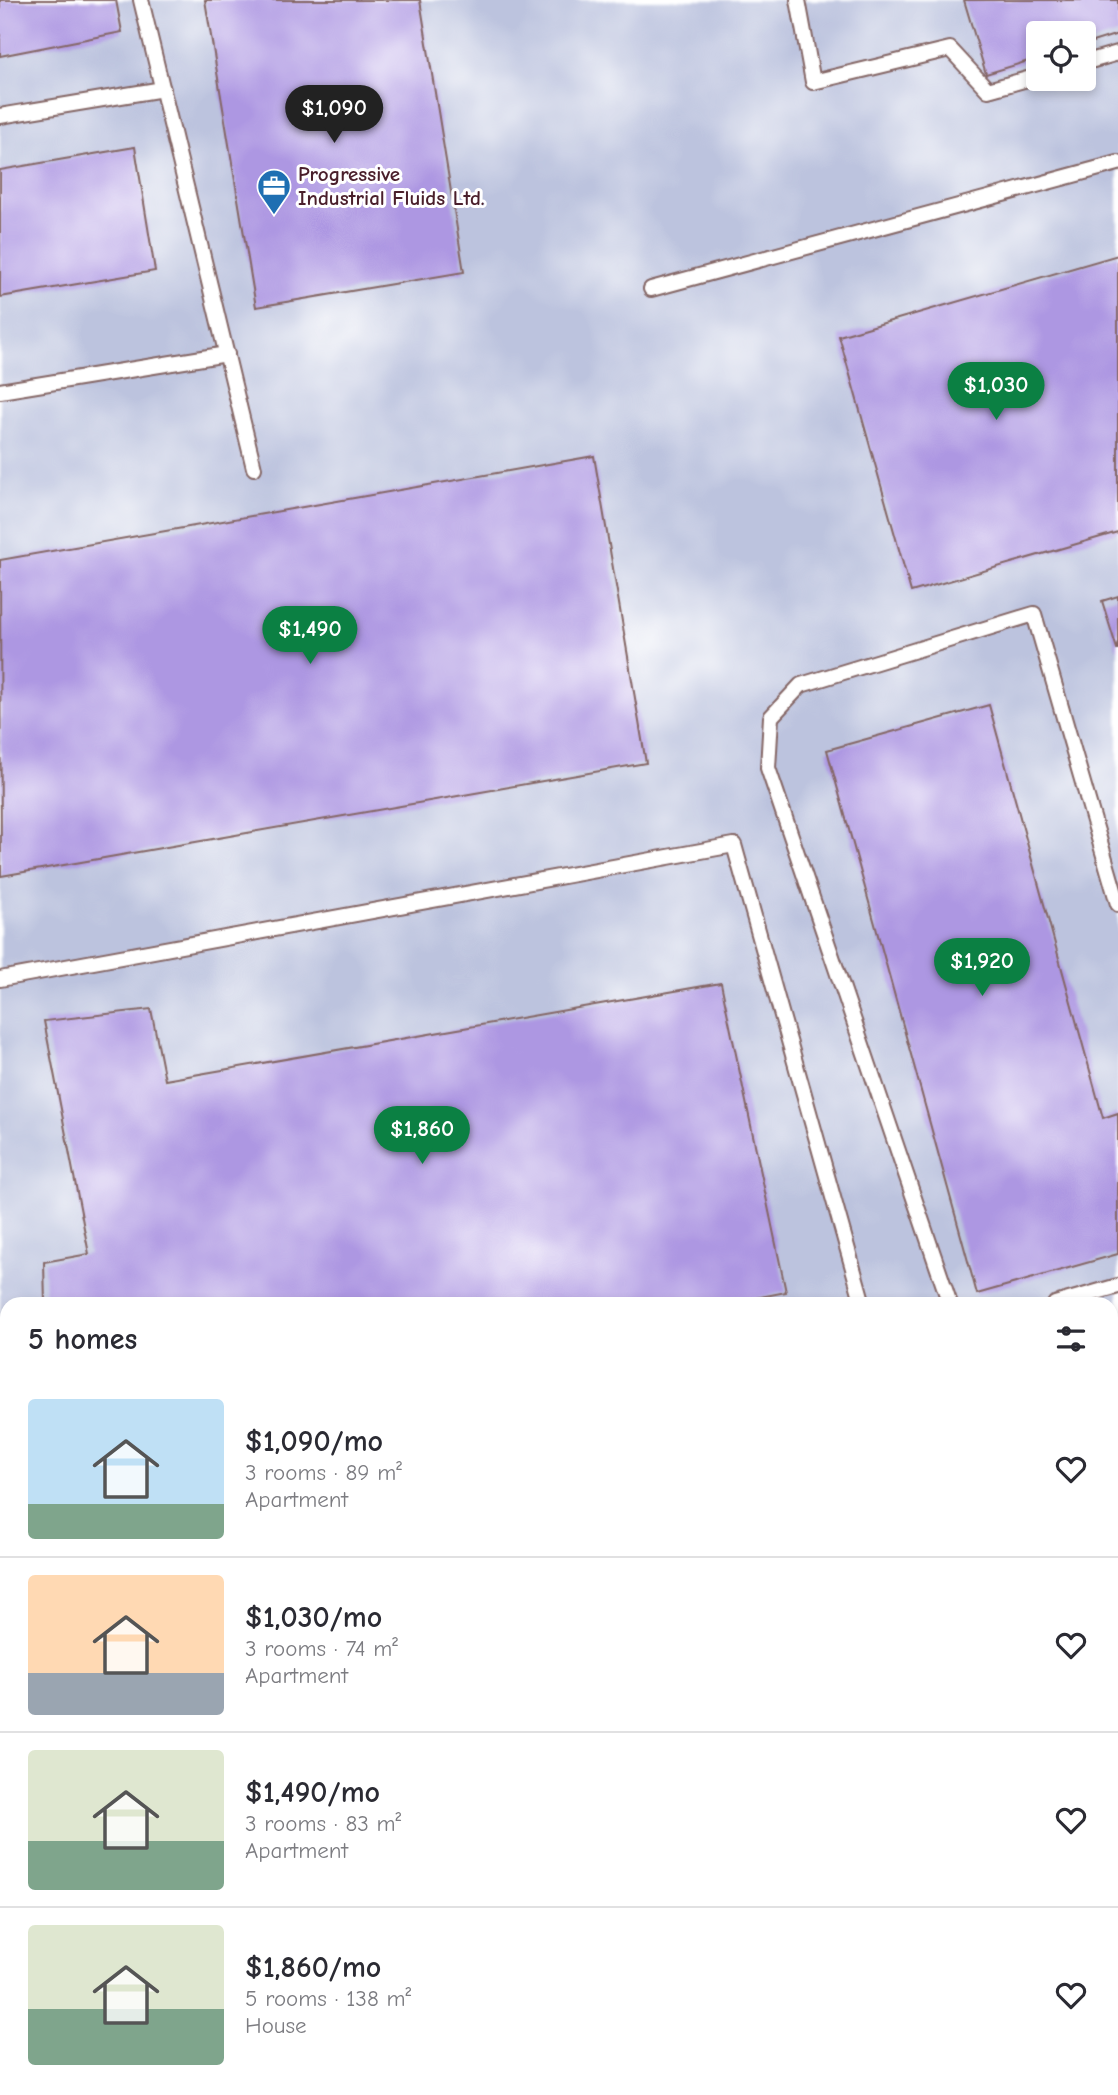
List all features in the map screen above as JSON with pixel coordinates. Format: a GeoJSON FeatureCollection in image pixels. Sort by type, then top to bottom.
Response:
{"type":"FeatureCollection","features":[{"type":"Feature","properties":{"kind":"lane"},"geometry":{"type":"LineString","coordinates":[[141,0],[254,468]]}},
{"type":"Feature","properties":{"kind":"lane"},"geometry":{"type":"LineString","coordinates":[[798,0],[813,82],[950,49],[988,90],[1026,79]]}},
{"type":"Feature","properties":{"kind":"lane"},"geometry":{"type":"LineString","coordinates":[[1096,59],[1118,53]]}},
{"type":"Feature","properties":{"kind":"lane"},"geometry":{"type":"LineString","coordinates":[[0,116],[163,89]]}},
{"type":"Feature","properties":{"kind":"lane"},"geometry":{"type":"LineString","coordinates":[[651,289],[1118,163]]}},
{"type":"Feature","properties":{"kind":"lane"},"geometry":{"type":"LineString","coordinates":[[0,391],[227,354]]}},
{"type":"Feature","properties":{"kind":"lane"},"geometry":{"type":"LineString","coordinates":[[948,1297],[768,768],[771,717],[801,685],[1034,614],[1118,904]]}},
{"type":"Feature","properties":{"kind":"lane"},"geometry":{"type":"LineString","coordinates":[[0,979],[734,845],[861,1297]]}},
{"type":"Feature","properties":{"kind":"lane"},"geometry":{"type":"LineString","coordinates":[[1080,1297],[1118,1286]]}},
{"type":"Feature","properties":{"kind":"shaded area"},"geometry":{"type":"Polygon","coordinates":[[[0,0],[1118,0],[1118,1297],[0,1297],[0,0]]]}},
{"type":"Feature","properties":{"kind":"building"},"geometry":{"type":"Polygon","coordinates":[[[0,0],[116,0],[122,32],[0,56],[0,0]]]}},
{"type":"Feature","properties":{"kind":"building"},"geometry":{"type":"Polygon","coordinates":[[[205,0],[420,0],[464,272],[256,307],[205,0]]]}},
{"type":"Feature","properties":{"kind":"building"},"geometry":{"type":"Polygon","coordinates":[[[964,0],[1118,0],[1118,34],[1096,41],[1096,21],[1026,21],[1026,62],[986,74],[964,0]]]}},
{"type":"Feature","properties":{"kind":"building"},"geometry":{"type":"Polygon","coordinates":[[[135,147],[155,271],[0,297],[0,170],[135,147]]]}},
{"type":"Feature","properties":{"kind":"building"},"geometry":{"type":"Polygon","coordinates":[[[1118,255],[1118,532],[911,592],[839,336],[1118,255]]]}},
{"type":"Feature","properties":{"kind":"building"},"geometry":{"type":"Polygon","coordinates":[[[594,456],[646,763],[1,876],[0,560],[594,456]]]}},
{"type":"Feature","properties":{"kind":"building"},"geometry":{"type":"Polygon","coordinates":[[[1118,596],[1118,649],[1117,649],[1102,601],[1118,596]]]}},
{"type":"Feature","properties":{"kind":"building"},"geometry":{"type":"Polygon","coordinates":[[[989,705],[1103,1118],[1118,1113],[1118,1254],[977,1294],[827,750],[989,705]]]}},
{"type":"Feature","properties":{"kind":"building"},"geometry":{"type":"Polygon","coordinates":[[[721,983],[786,1292],[761,1297],[45,1297],[44,1262],[89,1254],[44,1021],[151,1009],[165,1080],[721,983]]]}},
{"type":"Feature","properties":{"kind":"place","name":"Progressive Industrial Fluids Ltd."},"geometry":{"type":"Point","coordinates":[274,216]}}]}
